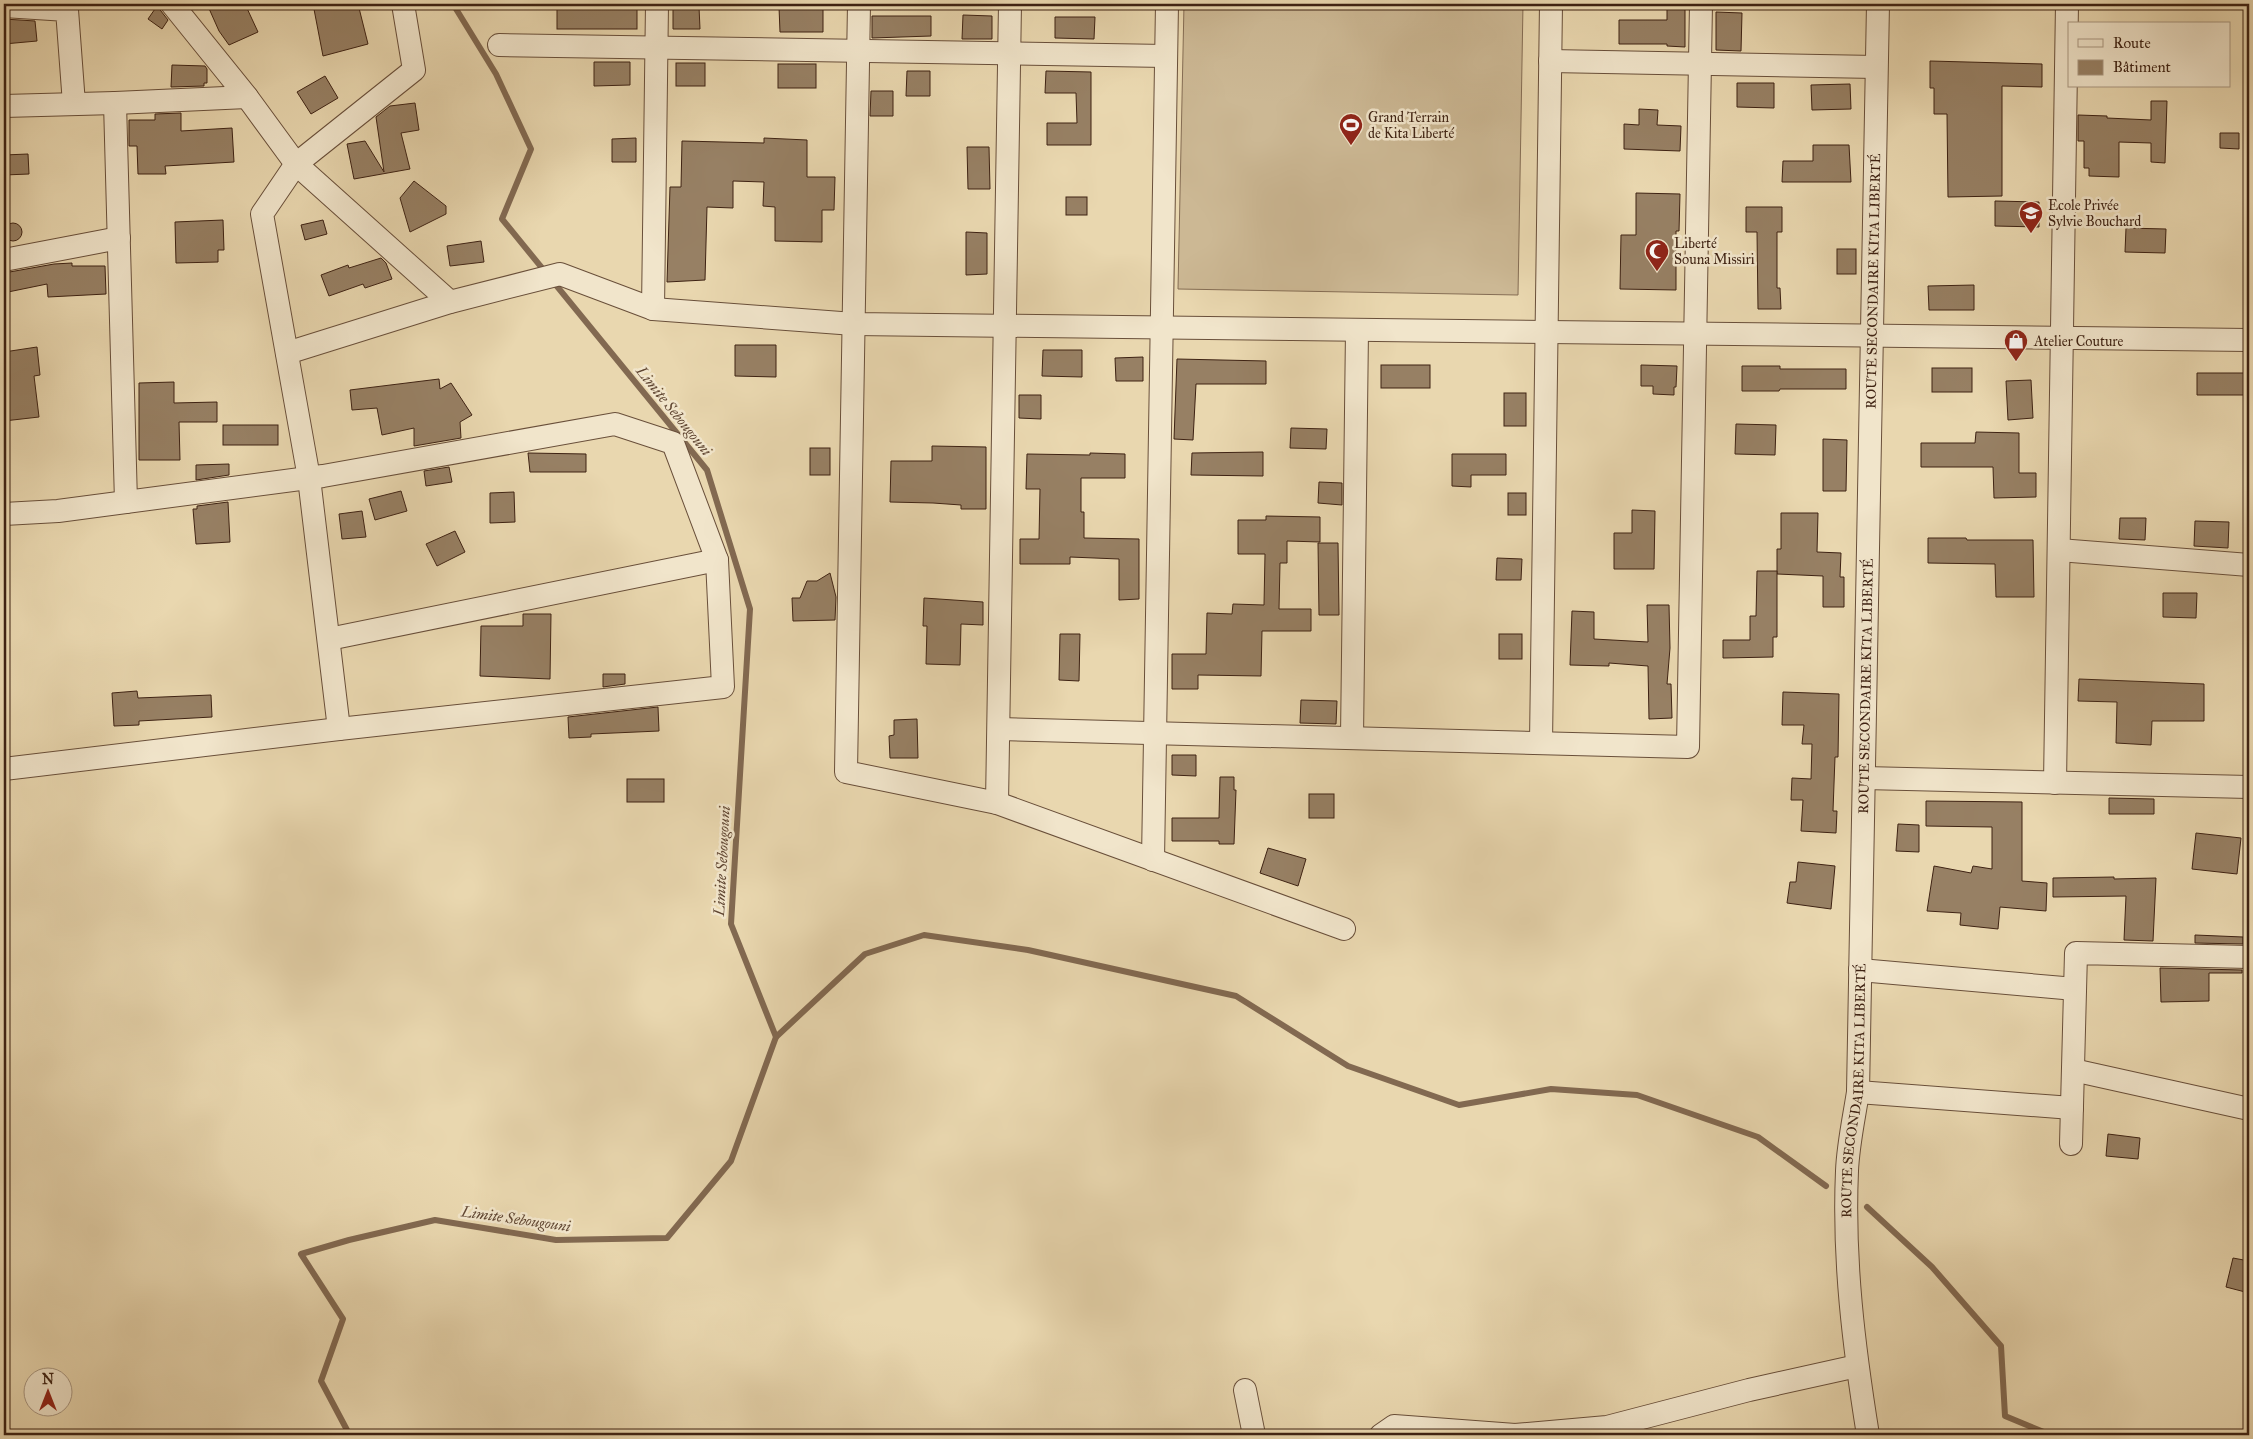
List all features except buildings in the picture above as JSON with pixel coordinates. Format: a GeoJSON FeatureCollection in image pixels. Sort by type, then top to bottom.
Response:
{"type":"FeatureCollection","features":[{"type":"Feature","properties":{"kind":"street"},"geometry":{"type":"LineString","coordinates":[[172,4],[247,97],[296,164],[450,302]]}},
{"type":"Feature","properties":{"kind":"street"},"geometry":{"type":"LineString","coordinates":[[339,729],[308,478],[262,214],[296,164],[414,70],[403,4]]}},
{"type":"Feature","properties":{"kind":"street"},"geometry":{"type":"LineString","coordinates":[[653,309],[657,4]]}},
{"type":"Feature","properties":{"kind":"street"},"geometry":{"type":"LineString","coordinates":[[859,4],[846,772],[998,803],[1344,929]]}},
{"type":"Feature","properties":{"kind":"street"},"geometry":{"type":"LineString","coordinates":[[998,803],[1010,4]]}},
{"type":"Feature","properties":{"kind":"street"},"geometry":{"type":"LineString","coordinates":[[1153,860],[1167,4]]}},
{"type":"Feature","properties":{"kind":"street"},"geometry":{"type":"LineString","coordinates":[[1541,743],[1550,4]]}},
{"type":"Feature","properties":{"kind":"street"},"geometry":{"type":"LineString","coordinates":[[999,729],[1688,747],[1702,4]]}},
{"type":"Feature","properties":{"kind":"street","name":"ROUTE SECONDAIRE KITA LIBERTÉ"},"geometry":{"type":"LineString","coordinates":[[1868,1435],[1857,1366],[1847,1266],[1847,1169],[1858,1092],[1878,4]]}},
{"type":"Feature","properties":{"kind":"street"},"geometry":{"type":"LineString","coordinates":[[2055,783],[2067,4]]}},
{"type":"Feature","properties":{"kind":"street"},"geometry":{"type":"LineString","coordinates":[[4,6],[67,10],[74,104]]}},
{"type":"Feature","properties":{"kind":"street"},"geometry":{"type":"LineString","coordinates":[[499,45],[1166,56]]}},
{"type":"Feature","properties":{"kind":"street"},"geometry":{"type":"LineString","coordinates":[[1550,61],[1876,66]]}},
{"type":"Feature","properties":{"kind":"street"},"geometry":{"type":"LineString","coordinates":[[4,106],[247,97]]}},
{"type":"Feature","properties":{"kind":"street"},"geometry":{"type":"LineString","coordinates":[[115,103],[126,502]]}},
{"type":"Feature","properties":{"kind":"street"},"geometry":{"type":"LineString","coordinates":[[4,260],[119,238]]}},
{"type":"Feature","properties":{"kind":"street"},"geometry":{"type":"LineString","coordinates":[[287,353],[450,302],[560,274],[653,309],[854,324],[2249,340]]}},
{"type":"Feature","properties":{"kind":"street"},"geometry":{"type":"LineString","coordinates":[[1352,738],[1357,330]]}},
{"type":"Feature","properties":{"kind":"street"},"geometry":{"type":"LineString","coordinates":[[4,514],[58,511],[308,478],[615,424],[673,443],[717,560],[723,687],[339,729],[4,769]]}},
{"type":"Feature","properties":{"kind":"street"},"geometry":{"type":"LineString","coordinates":[[2058,550],[2249,565]]}},
{"type":"Feature","properties":{"kind":"street"},"geometry":{"type":"LineString","coordinates":[[329,639],[717,560]]}},
{"type":"Feature","properties":{"kind":"street"},"geometry":{"type":"LineString","coordinates":[[1864,778],[2249,787]]}},
{"type":"Feature","properties":{"kind":"street"},"geometry":{"type":"LineString","coordinates":[[2071,1144],[2076,953],[2249,957]]}},
{"type":"Feature","properties":{"kind":"street"},"geometry":{"type":"LineString","coordinates":[[1860,970],[2075,989]]}},
{"type":"Feature","properties":{"kind":"street"},"geometry":{"type":"LineString","coordinates":[[2073,1070],[2249,1109]]}},
{"type":"Feature","properties":{"kind":"street"},"geometry":{"type":"LineString","coordinates":[[1858,1092],[2072,1108]]}},
{"type":"Feature","properties":{"kind":"street"},"geometry":{"type":"LineString","coordinates":[[1381,1435],[1394,1426],[1515,1435],[1607,1427],[1749,1390],[1857,1366]]}},
{"type":"Feature","properties":{"kind":"street"},"geometry":{"type":"LineString","coordinates":[[1245,1390],[1254,1435]]}},
{"type":"Feature","properties":{"kind":"shaded area","name":"Grand Terrain de Kita Liberté"},"geometry":{"type":"Polygon","coordinates":[[[1184,4],[1523,4],[1518,295],[1178,289],[1184,4]]]}},
{"type":"Feature","properties":{"kind":"waterway","name":"Limite Sebougouni"},"geometry":{"type":"LineString","coordinates":[[344,1435],[347,1430],[321,1381],[343,1319],[301,1254],[349,1240],[435,1220],[556,1240],[667,1238],[731,1161],[776,1037],[731,924],[750,609],[707,470],[502,219],[531,149],[496,74],[453,4]]}},
{"type":"Feature","properties":{"kind":"waterway"},"geometry":{"type":"LineString","coordinates":[[776,1037],[865,954],[924,935],[1028,950],[1236,996],[1348,1066],[1459,1105],[1551,1089],[1637,1095],[1758,1137],[1826,1186]]}},
{"type":"Feature","properties":{"kind":"waterway"},"geometry":{"type":"LineString","coordinates":[[1867,1207],[1932,1267],[2001,1346],[2005,1416],[2051,1435]]}},
{"type":"Feature","properties":{"kind":"place","name":"Grand Terrain de Kita Liberté"},"geometry":{"type":"Point","coordinates":[1351,146]}},
{"type":"Feature","properties":{"kind":"place","name":"Ecole Privée Sylvie Bouchard"},"geometry":{"type":"Point","coordinates":[2031,234]}},
{"type":"Feature","properties":{"kind":"place","name":"Liberté Souna Missiri"},"geometry":{"type":"Point","coordinates":[1657,272]}},
{"type":"Feature","properties":{"kind":"place","name":"Atelier Couture"},"geometry":{"type":"Point","coordinates":[2016,362]}}]}
